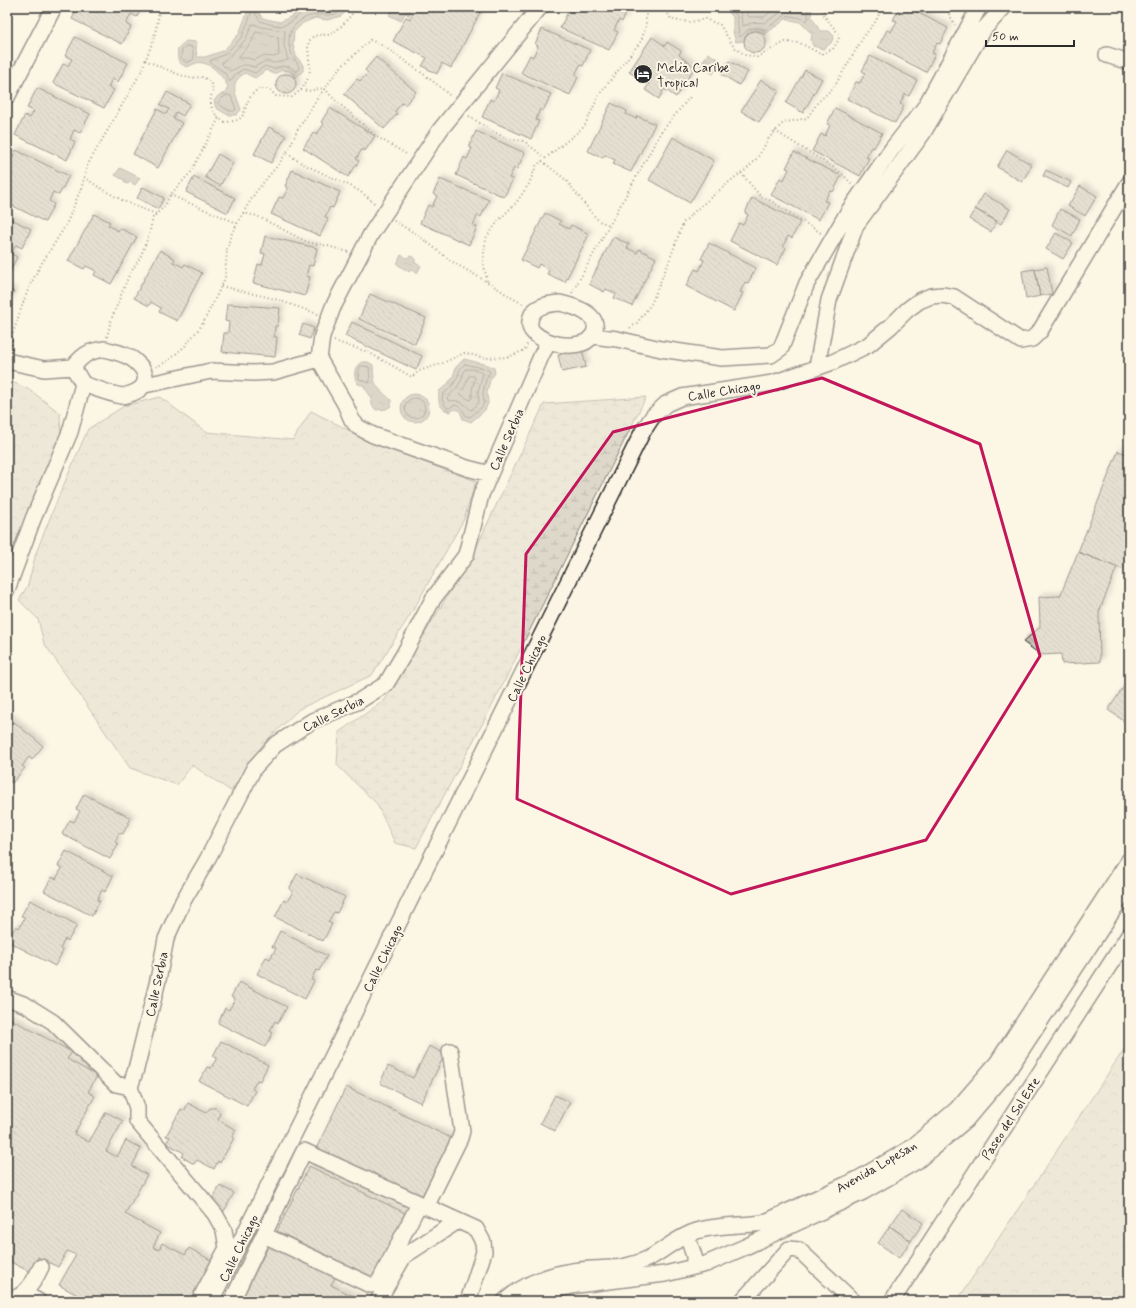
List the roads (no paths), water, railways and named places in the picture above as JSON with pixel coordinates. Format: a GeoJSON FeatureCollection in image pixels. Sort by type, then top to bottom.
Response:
{"type":"FeatureCollection","features":[{"type":"Feature","properties":{"kind":"street"},"geometry":{"type":"LineString","coordinates":[[7,97],[54,7]]}},
{"type":"Feature","properties":{"kind":"street"},"geometry":{"type":"LineString","coordinates":[[490,474],[467,468],[373,435],[358,427],[352,420],[345,404],[319,359],[322,336],[328,319],[371,234],[440,130],[540,7]]}},
{"type":"Feature","properties":{"kind":"street"},"geometry":{"type":"LineString","coordinates":[[593,336],[617,339],[662,349],[722,358],[771,355],[781,348],[807,283],[831,241],[848,212],[892,149],[925,107],[979,7]]}},
{"type":"Feature","properties":{"kind":"street"},"geometry":{"type":"LineString","coordinates":[[817,367],[829,300],[856,226],[923,133],[984,29],[1004,7]]}},
{"type":"Feature","properties":{"kind":"street"},"geometry":{"type":"LineString","coordinates":[[1107,55],[1129,62]]}},
{"type":"Feature","properties":{"kind":"street","name":"Calle Chicago"},"geometry":{"type":"LineString","coordinates":[[211,1301],[636,445],[653,416],[666,404],[682,397],[773,383],[833,362],[868,345],[891,326],[907,310],[919,301],[931,296],[942,295],[954,297],[1021,341],[1032,339],[1040,331],[1129,183]]}},
{"type":"Feature","properties":{"kind":"street"},"geometry":{"type":"LineString","coordinates":[[560,303],[582,310],[589,315],[594,321],[596,329],[593,336],[585,343],[574,346],[549,342],[543,340],[533,332],[529,326],[530,318],[534,310],[547,304],[560,303]]}},
{"type":"Feature","properties":{"kind":"street","name":"Calle Serbia"},"geometry":{"type":"LineString","coordinates":[[130,1087],[136,1069],[158,980],[166,939],[183,901],[207,860],[254,768],[275,745],[312,721],[359,701],[386,684],[404,654],[433,598],[466,555],[481,494],[542,354],[549,342]]}},
{"type":"Feature","properties":{"kind":"street"},"geometry":{"type":"LineString","coordinates":[[9,362],[44,369],[73,367],[84,355],[95,350],[105,349],[135,360],[144,379],[140,390],[123,396],[83,384],[73,367]]}},
{"type":"Feature","properties":{"kind":"street"},"geometry":{"type":"LineString","coordinates":[[144,379],[211,371],[253,373],[273,372],[319,359]]}},
{"type":"Feature","properties":{"kind":"street"},"geometry":{"type":"LineString","coordinates":[[7,590],[33,519],[70,432],[83,384]]}},
{"type":"Feature","properties":{"kind":"street","name":"Avenida Lopesan"},"geometry":{"type":"LineString","coordinates":[[505,1301],[512,1295],[547,1276],[578,1270],[628,1266],[652,1257],[679,1238],[697,1230],[716,1226],[747,1226],[763,1223],[865,1175],[911,1148],[957,1109],[997,1063],[1129,860]]}},
{"type":"Feature","properties":{"kind":"street","name":"Avenida Lopesan"},"geometry":{"type":"LineString","coordinates":[[530,1301],[549,1291],[577,1285],[665,1274],[706,1264],[863,1192],[917,1161],[966,1120],[1007,1072],[1129,886]]}},
{"type":"Feature","properties":{"kind":"street","name":"Paseo del Sol Este"},"geometry":{"type":"LineString","coordinates":[[892,1301],[1129,935]]}},
{"type":"Feature","properties":{"kind":"street"},"geometry":{"type":"LineString","coordinates":[[7,998],[26,1005],[53,1022],[116,1084],[130,1087],[137,1108],[137,1121],[215,1214],[224,1230],[227,1248],[199,1301]]}},
{"type":"Feature","properties":{"kind":"street"},"geometry":{"type":"LineString","coordinates":[[264,1235],[370,1285],[375,1285],[378,1283],[423,1206],[460,1138],[462,1131],[450,1051]]}},
{"type":"Feature","properties":{"kind":"street"},"geometry":{"type":"LineString","coordinates":[[232,1301],[304,1151],[476,1229],[483,1242],[484,1252],[468,1301]]}},
{"type":"Feature","properties":{"kind":"street"},"geometry":{"type":"LineString","coordinates":[[378,1301],[404,1256],[458,1221]]}},
{"type":"Feature","properties":{"kind":"street"},"geometry":{"type":"LineString","coordinates":[[687,1235],[694,1256],[694,1267]]}},
{"type":"Feature","properties":{"kind":"street"},"geometry":{"type":"LineString","coordinates":[[742,1301],[789,1249],[799,1250],[853,1301]]}},
{"type":"Feature","properties":{"kind":"street"},"geometry":{"type":"LineString","coordinates":[[7,1299],[11,1300],[23,1293],[35,1280],[41,1267]]}},
{"type":"Feature","properties":{"kind":"street"},"geometry":{"type":"LineString","coordinates":[[23,1293],[38,1301]]}},
{"type":"Feature","properties":{"kind":"water"},"geometry":{"type":"Polygon","coordinates":[[[246,7],[259,7],[259,13],[262,18],[280,22],[296,14],[300,7],[347,7],[348,10],[341,16],[327,20],[315,18],[303,23],[294,32],[293,45],[296,56],[303,65],[303,71],[295,78],[290,71],[282,70],[274,74],[266,70],[255,78],[245,73],[239,77],[236,81],[235,90],[241,110],[236,115],[228,115],[216,108],[214,101],[218,96],[225,93],[228,87],[223,78],[211,66],[206,64],[196,63],[187,67],[181,64],[178,60],[178,48],[186,41],[197,42],[197,57],[205,57],[223,51],[239,34],[247,13],[246,7]]]}},
{"type":"Feature","properties":{"kind":"water"},"geometry":{"type":"Polygon","coordinates":[[[394,7],[413,7],[409,15],[405,13],[401,21],[389,15],[394,7]]]}},
{"type":"Feature","properties":{"kind":"water"},"geometry":{"type":"Polygon","coordinates":[[[724,7],[812,7],[811,16],[820,31],[829,31],[834,36],[831,43],[823,49],[813,46],[811,40],[812,34],[800,22],[786,19],[764,35],[756,31],[750,34],[744,41],[736,42],[733,32],[733,17],[724,7]]]}},
{"type":"Feature","properties":{"kind":"water"},"geometry":{"type":"Polygon","coordinates":[[[708,53],[721,61],[713,74],[700,66],[708,53]]]}},
{"type":"Feature","properties":{"kind":"water"},"geometry":{"type":"Polygon","coordinates":[[[120,168],[140,178],[135,185],[130,182],[128,184],[125,183],[124,180],[115,175],[120,168]]]}},
{"type":"Feature","properties":{"kind":"water"},"geometry":{"type":"Polygon","coordinates":[[[401,255],[407,258],[411,256],[415,258],[415,263],[421,266],[417,273],[411,270],[409,272],[397,264],[401,255]]]}},
{"type":"Feature","properties":{"kind":"water"},"geometry":{"type":"Polygon","coordinates":[[[464,359],[488,365],[494,368],[495,373],[490,380],[487,393],[488,403],[485,410],[471,422],[463,419],[460,411],[455,409],[450,412],[441,407],[439,399],[439,391],[446,386],[453,377],[456,367],[464,359]]]}},
{"type":"Feature","properties":{"kind":"water"},"geometry":{"type":"Polygon","coordinates":[[[362,362],[368,362],[373,365],[376,385],[391,400],[391,406],[386,409],[376,410],[372,405],[371,397],[363,385],[358,384],[356,381],[355,369],[362,362]]]}},
{"type":"Feature","properties":{"kind":"water"},"geometry":{"type":"Polygon","coordinates":[[[415,394],[425,398],[429,408],[425,418],[415,422],[405,418],[401,408],[405,398],[415,394]]]}},
{"type":"Feature","properties":{"kind":"place","name":"Melia Caribe Tropical"},"geometry":{"type":"Point","coordinates":[643,74]}}]}
